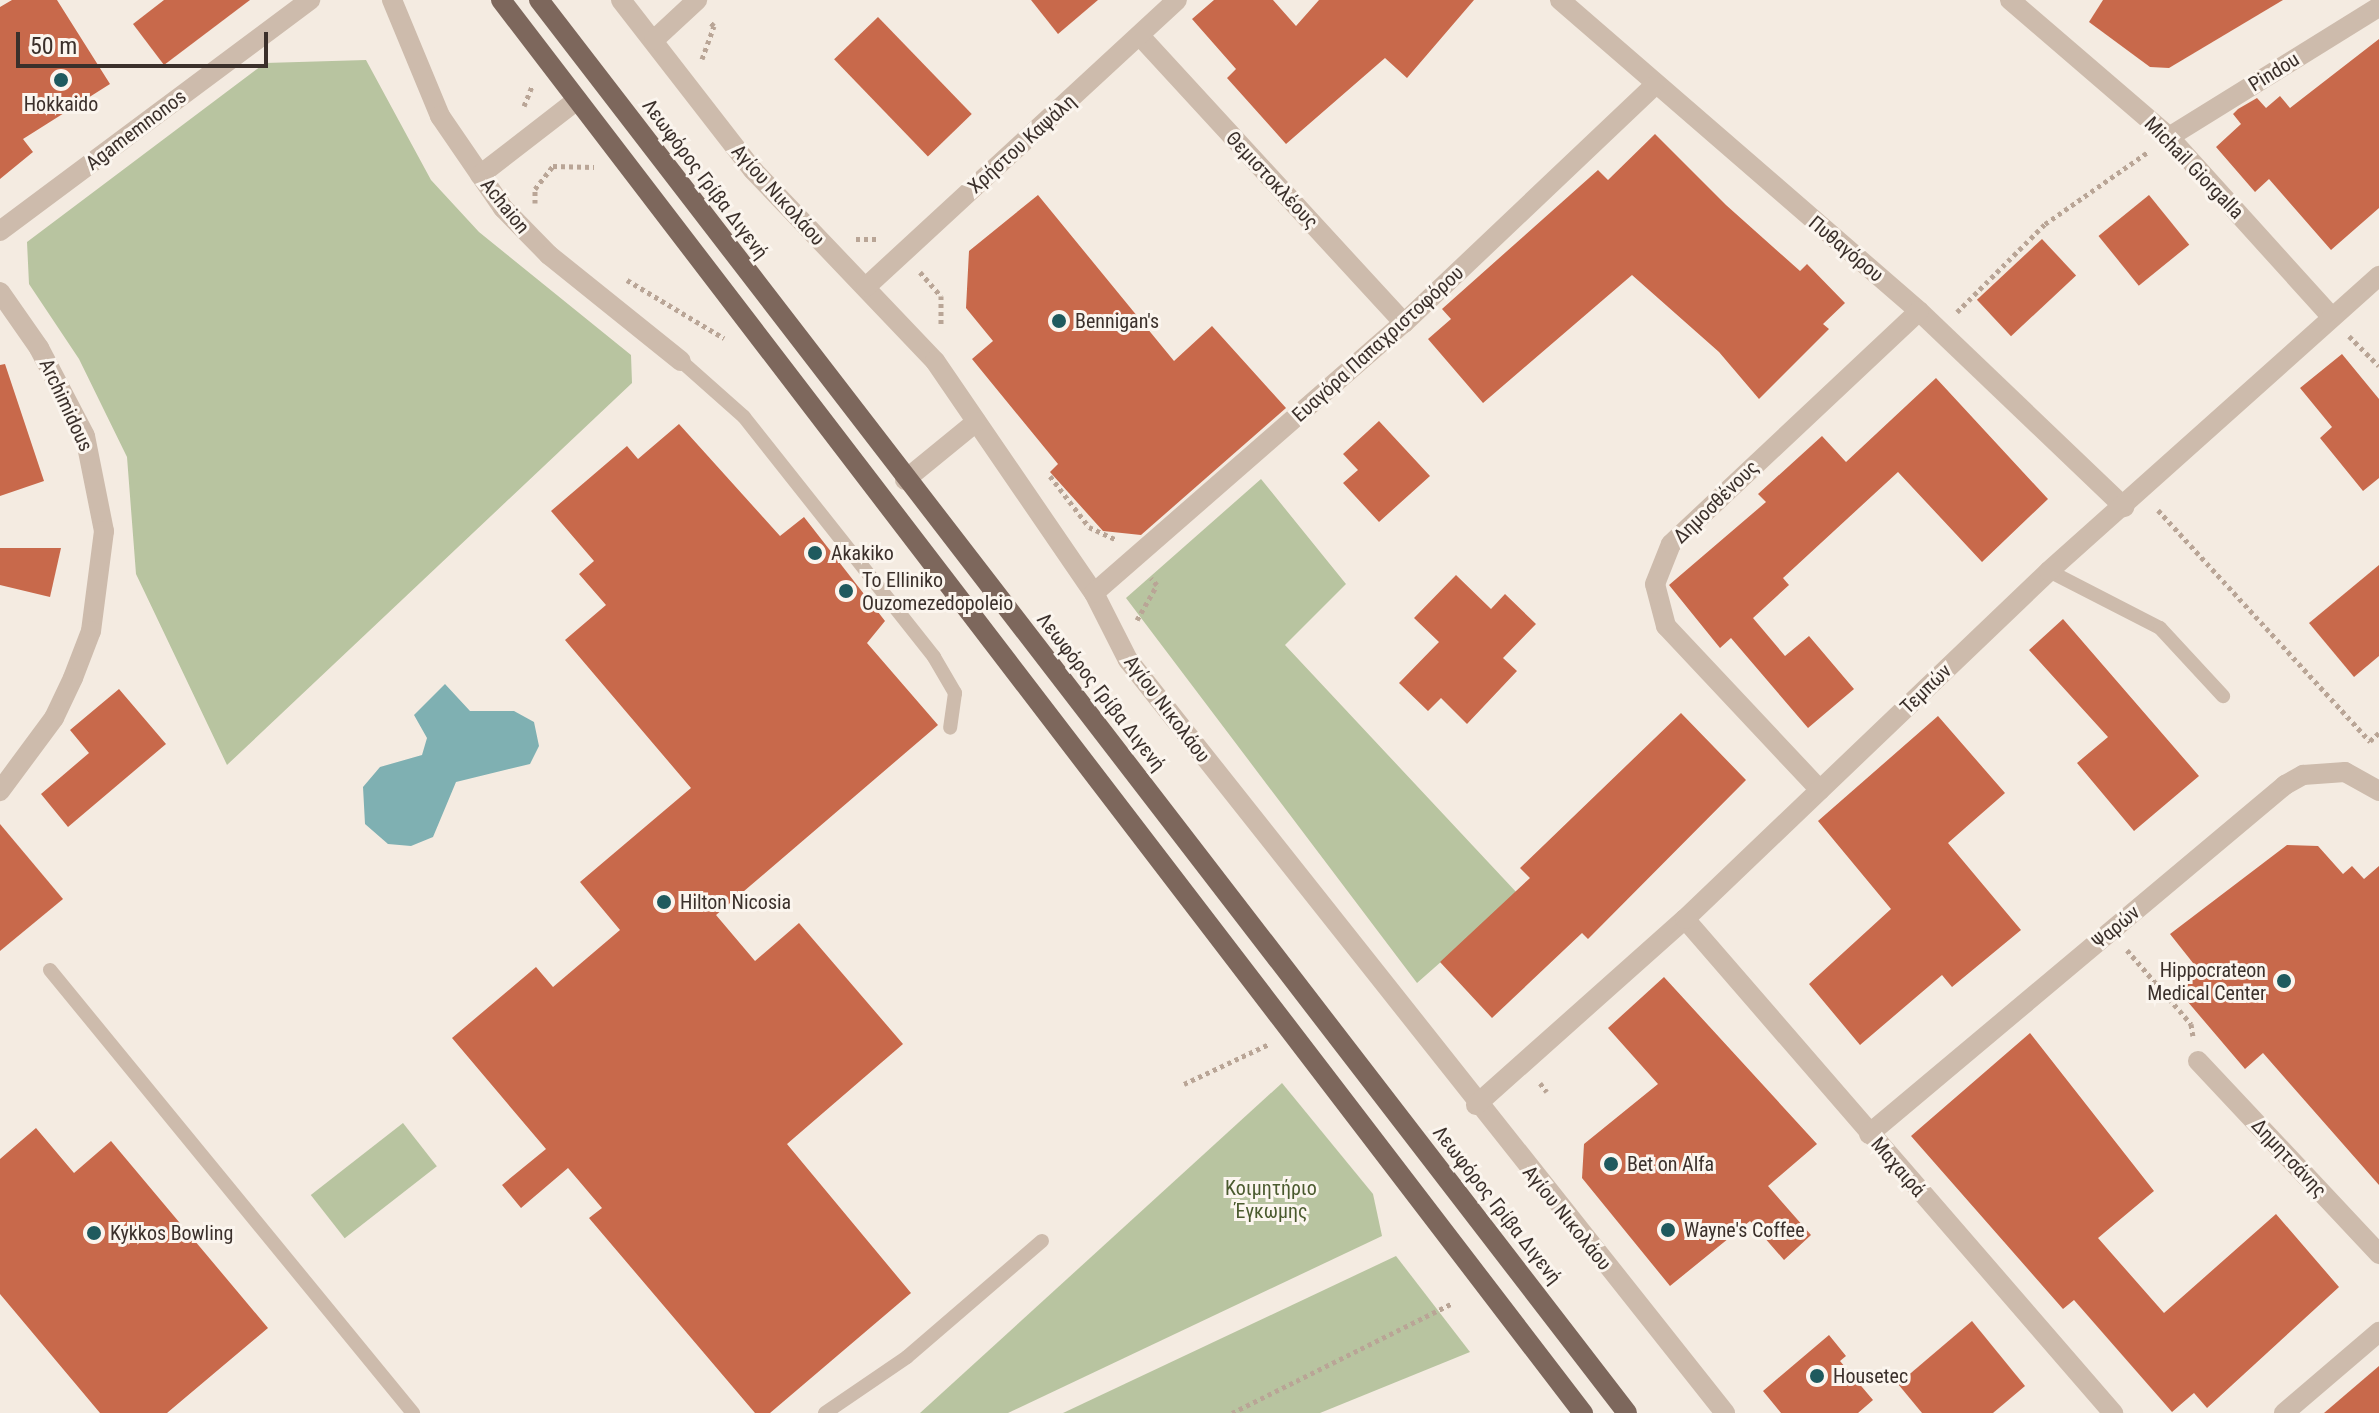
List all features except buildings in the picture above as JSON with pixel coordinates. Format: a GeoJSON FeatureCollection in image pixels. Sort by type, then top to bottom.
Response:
{"type":"FeatureCollection","features":[{"type":"Feature","properties":{"kind":"main road"},"geometry":{"type":"LineString","coordinates":[[501,0],[1583,1413]]}},
{"type":"Feature","properties":{"kind":"main road","name":"Λεωφόρος Γρίβα Διγενή"},"geometry":{"type":"LineString","coordinates":[[539,0],[905,480],[1627,1413]]}},
{"type":"Feature","properties":{"kind":"street","name":"Agamemnonos"},"geometry":{"type":"LineString","coordinates":[[0,231],[310,0]]}},
{"type":"Feature","properties":{"kind":"street","name":"Achaion"},"geometry":{"type":"LineString","coordinates":[[392,0],[440,116],[524,232],[681,361]]}},
{"type":"Feature","properties":{"kind":"street","name":"Αγίου Νικολάου"},"geometry":{"type":"LineString","coordinates":[[621,0],[753,170],[935,361],[1094,593],[1128,660],[1476,1105],[1725,1413]]}},
{"type":"Feature","properties":{"kind":"street","name":"Χρήστου Καψάλη"},"geometry":{"type":"LineString","coordinates":[[866,287],[1177,0]]}},
{"type":"Feature","properties":{"kind":"street","name":"Πυθαγόρου"},"geometry":{"type":"LineString","coordinates":[[1560,0],[1654,86],[1919,311],[2124,507]]}},
{"type":"Feature","properties":{"kind":"street","name":"Michail Giorgalla"},"geometry":{"type":"LineString","coordinates":[[2010,0],[2169,137],[2330,315]]}},
{"type":"Feature","properties":{"kind":"street"},"geometry":{"type":"LineString","coordinates":[[654,40],[695,2]]}},
{"type":"Feature","properties":{"kind":"street","name":"Pindou"},"geometry":{"type":"LineString","coordinates":[[2169,137],[2379,7]]}},
{"type":"Feature","properties":{"kind":"street","name":"Θεμιστοκλέους"},"geometry":{"type":"LineString","coordinates":[[1140,36],[1404,323]]}},
{"type":"Feature","properties":{"kind":"street","name":"Ευαγόρα Παπαχριστοφόρου"},"geometry":{"type":"LineString","coordinates":[[1094,593],[1404,323],[1654,86]]}},
{"type":"Feature","properties":{"kind":"street"},"geometry":{"type":"LineString","coordinates":[[480,175],[577,100]]}},
{"type":"Feature","properties":{"kind":"street","name":"Τεμπών"},"geometry":{"type":"LineString","coordinates":[[1476,1105],[1685,919],[2049,571],[2124,507],[2330,315],[2379,276]]}},
{"type":"Feature","properties":{"kind":"street","name":"Archimidous"},"geometry":{"type":"LineString","coordinates":[[0,292],[39,348],[85,436],[104,531],[103,574],[87,642],[54,718],[0,791]]}},
{"type":"Feature","properties":{"kind":"street","name":"Δημοσθένους"},"geometry":{"type":"LineString","coordinates":[[1820,790],[1666,626],[1655,584],[1671,544],[1919,311]]}},
{"type":"Feature","properties":{"kind":"street"},"geometry":{"type":"LineString","coordinates":[[905,480],[976,422]]}},
{"type":"Feature","properties":{"kind":"street","name":"Ψαρών"},"geometry":{"type":"LineString","coordinates":[[1869,1134],[2303,775],[2345,772],[2379,791]]}},
{"type":"Feature","properties":{"kind":"street","name":"Μαχαιρά"},"geometry":{"type":"LineString","coordinates":[[1685,919],[2113,1413]]}},
{"type":"Feature","properties":{"kind":"street","name":"Δημητσάνης"},"geometry":{"type":"LineString","coordinates":[[2198,1061],[2379,1254]]}},
{"type":"Feature","properties":{"kind":"street"},"geometry":{"type":"LineString","coordinates":[[2284,1413],[2379,1332]]}},
{"type":"Feature","properties":{"kind":"lane"},"geometry":{"type":"LineString","coordinates":[[681,361],[744,417],[934,657],[955,693],[950,728]]}},
{"type":"Feature","properties":{"kind":"lane"},"geometry":{"type":"LineString","coordinates":[[2049,571],[2160,628],[2223,696]]}},
{"type":"Feature","properties":{"kind":"lane"},"geometry":{"type":"LineString","coordinates":[[50,970],[413,1413]]}},
{"type":"Feature","properties":{"kind":"lane"},"geometry":{"type":"LineString","coordinates":[[825,1413],[907,1357],[1042,1241]]}},
{"type":"Feature","properties":{"kind":"path"},"geometry":{"type":"LineString","coordinates":[[695,2],[714,26],[703,45],[705,76]]}},
{"type":"Feature","properties":{"kind":"path"},"geometry":{"type":"LineString","coordinates":[[518,113],[534,81]]}},
{"type":"Feature","properties":{"kind":"path"},"geometry":{"type":"LineString","coordinates":[[1940,330],[2045,224],[2169,137]]}},
{"type":"Feature","properties":{"kind":"path"},"geometry":{"type":"LineString","coordinates":[[540,215],[534,199],[542,178],[553,166],[575,162]]}},
{"type":"Feature","properties":{"kind":"path"},"geometry":{"type":"LineString","coordinates":[[848,236],[891,238]]}},
{"type":"Feature","properties":{"kind":"path"},"geometry":{"type":"LineString","coordinates":[[617,273],[725,339],[733,335]]}},
{"type":"Feature","properties":{"kind":"path"},"geometry":{"type":"LineString","coordinates":[[941,296],[943,333]]}},
{"type":"Feature","properties":{"kind":"path"},"geometry":{"type":"LineString","coordinates":[[2330,315],[2379,366]]}},
{"type":"Feature","properties":{"kind":"path"},"geometry":{"type":"LineString","coordinates":[[1045,470],[1089,527],[1119,539],[1134,558]]}},
{"type":"Feature","properties":{"kind":"path"},"geometry":{"type":"LineString","coordinates":[[2141,491],[2370,741],[2379,733]]}},
{"type":"Feature","properties":{"kind":"path"},"geometry":{"type":"LineString","coordinates":[[2111,931],[2191,1024],[2198,1061]]}},
{"type":"Feature","properties":{"kind":"path"},"geometry":{"type":"LineString","coordinates":[[1184,1084],[1277,1039]]}},
{"type":"Feature","properties":{"kind":"path"},"geometry":{"type":"LineString","coordinates":[[1232,1413],[1451,1304]]}},
{"type":"Feature","properties":{"kind":"green space"},"geometry":{"type":"Polygon","coordinates":[[[366,60],[431,180],[479,232],[631,355],[632,383],[227,765],[136,574],[127,457],[79,359],[29,284],[27,242],[265,63],[366,60]]]}},
{"type":"Feature","properties":{"kind":"green space"},"geometry":{"type":"Polygon","coordinates":[[[1261,479],[1346,584],[1285,645],[1518,894],[1417,983],[1126,598],[1261,479]]]}},
{"type":"Feature","properties":{"kind":"green space","name":"Κοιμητήριο Έγκωμης"},"geometry":{"type":"Polygon","coordinates":[[[1282,1083],[1373,1194],[1382,1236],[1008,1413],[920,1413],[1282,1083]]]}},
{"type":"Feature","properties":{"kind":"green space"},"geometry":{"type":"Polygon","coordinates":[[[403,1123],[437,1166],[345,1238],[311,1195],[403,1123]]]}},
{"type":"Feature","properties":{"kind":"green space"},"geometry":{"type":"Polygon","coordinates":[[[1396,1256],[1470,1352],[1320,1413],[1063,1413],[1396,1256]]]}},
{"type":"Feature","properties":{"kind":"water"},"geometry":{"type":"Polygon","coordinates":[[[445,684],[470,711],[514,711],[534,722],[539,746],[530,764],[456,782],[433,837],[411,846],[388,844],[365,824],[363,787],[380,767],[422,755],[427,738],[414,715],[445,684]]]}},
{"type":"Feature","properties":{"kind":"place","name":"Hokkaido"},"geometry":{"type":"Point","coordinates":[61,80]}},
{"type":"Feature","properties":{"kind":"place","name":"Bennigan's"},"geometry":{"type":"Point","coordinates":[1059,321]}},
{"type":"Feature","properties":{"kind":"place","name":"Akakiko"},"geometry":{"type":"Point","coordinates":[815,553]}},
{"type":"Feature","properties":{"kind":"place","name":"To Elliniko Ouzomezedopoleio"},"geometry":{"type":"Point","coordinates":[846,591]}},
{"type":"Feature","properties":{"kind":"place","name":"Hilton Nicosia"},"geometry":{"type":"Point","coordinates":[664,902]}},
{"type":"Feature","properties":{"kind":"place","name":"Hippocrateon Medical Center"},"geometry":{"type":"Point","coordinates":[2284,981]}},
{"type":"Feature","properties":{"kind":"place","name":"Bet on Alfa"},"geometry":{"type":"Point","coordinates":[1611,1164]}},
{"type":"Feature","properties":{"kind":"place","name":"Wayne's Coffee"},"geometry":{"type":"Point","coordinates":[1668,1230]}},
{"type":"Feature","properties":{"kind":"place","name":"Kykkos Bowling"},"geometry":{"type":"Point","coordinates":[94,1233]}},
{"type":"Feature","properties":{"kind":"place","name":"Housetec"},"geometry":{"type":"Point","coordinates":[1817,1376]}}]}
